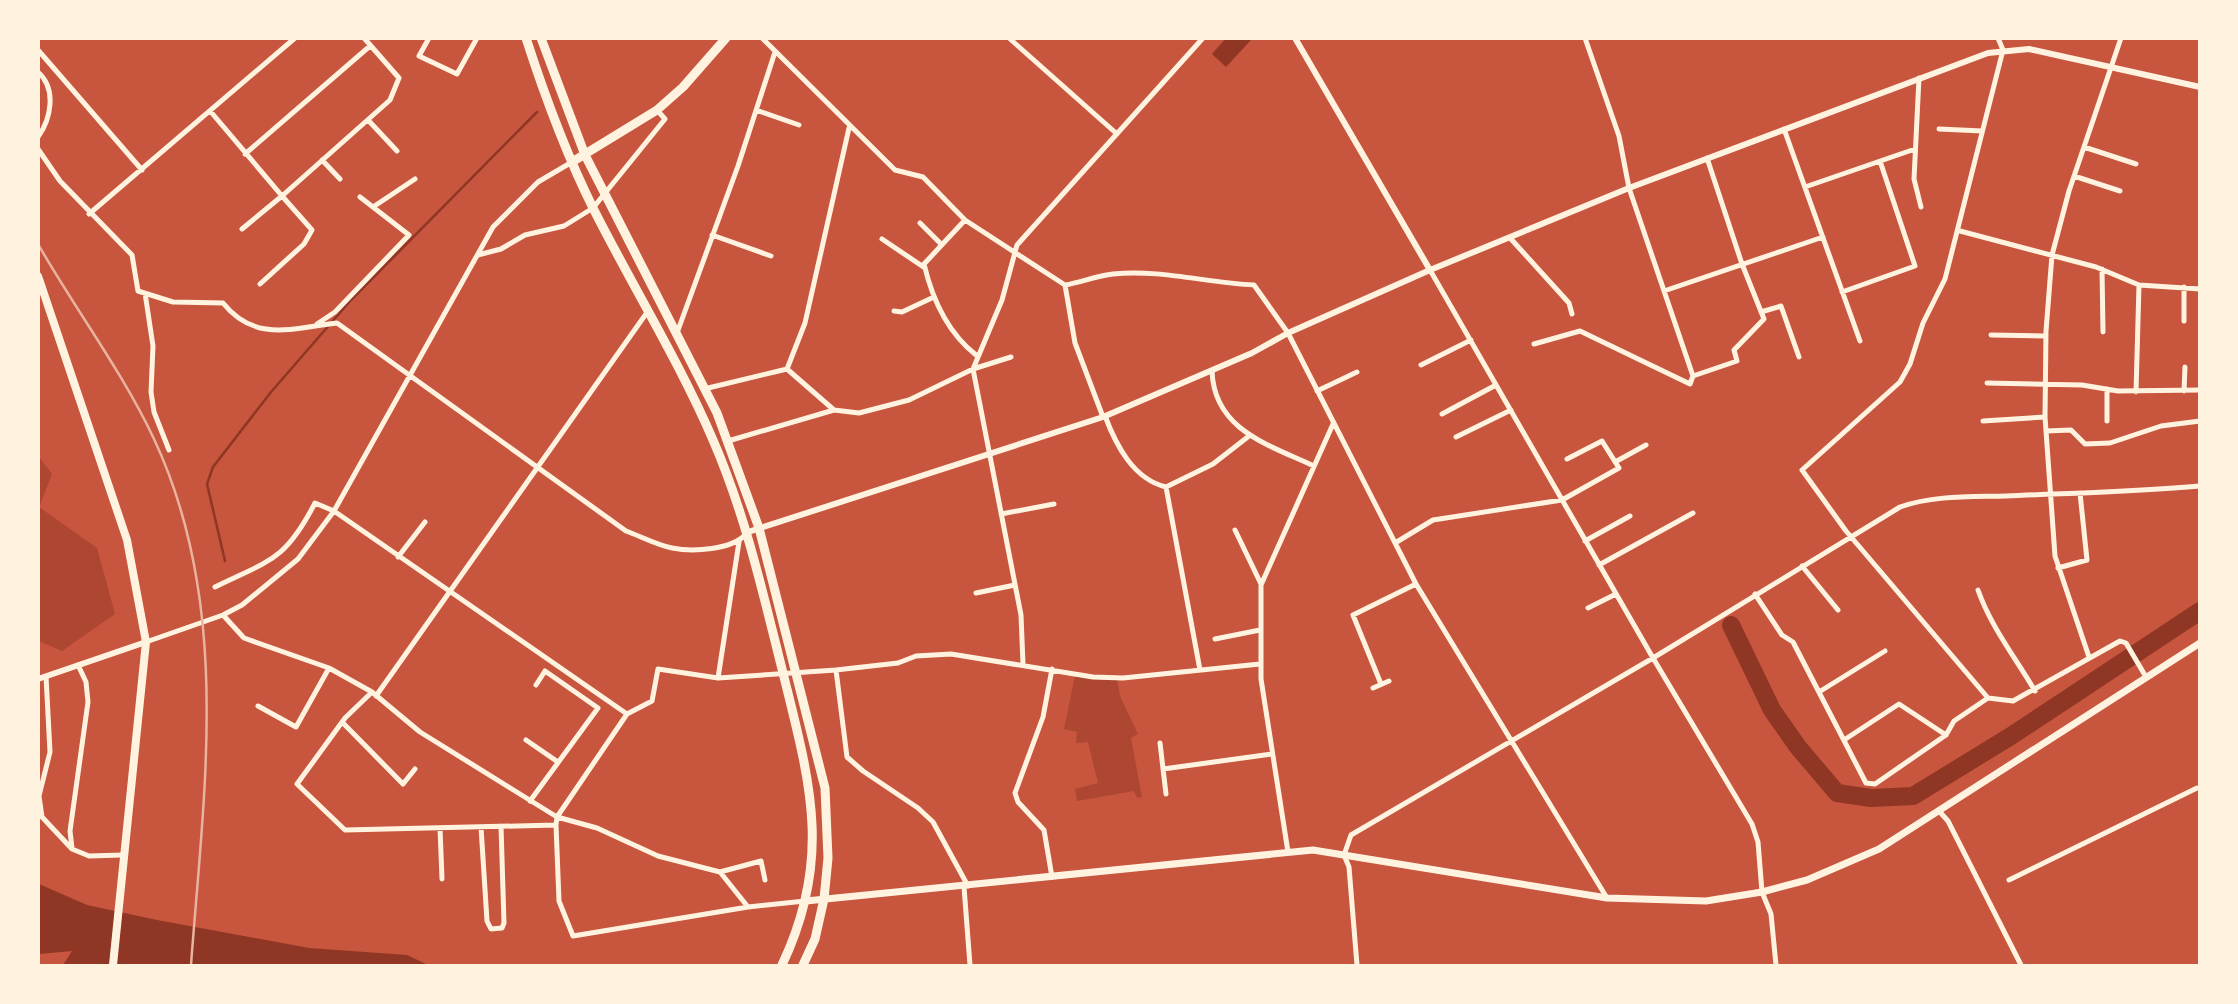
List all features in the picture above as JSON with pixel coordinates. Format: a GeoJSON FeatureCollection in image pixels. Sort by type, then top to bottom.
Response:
{"type":"FeatureCollection","features":[{"type":"Feature","properties":{"kind":"highway"},"geometry":{"type":"LineString","coordinates":[[526,38],[572,162],[593,208],[713,438],[748,532],[808,767],[813,807],[813,864],[806,901],[796,937],[782,965]]}},
{"type":"Feature","properties":{"kind":"highway"},"geometry":{"type":"LineString","coordinates":[[541,38],[585,155],[705,388],[760,528],[825,788],[828,858],[824,899],[815,939],[803,965]]}},
{"type":"Feature","properties":{"kind":"highway"},"geometry":{"type":"LineString","coordinates":[[572,162],[657,110],[683,87],[726,38]]}},
{"type":"Feature","properties":{"kind":"main road"},"geometry":{"type":"LineString","coordinates":[[38,276],[127,540],[146,642],[122,850],[113,965]]}},
{"type":"Feature","properties":{"kind":"main road"},"geometry":{"type":"LineString","coordinates":[[806,901],[1313,850],[1607,898],[1706,901],[1762,892],[1807,880],[1850,863],[1939,811],[2200,643]]}},
{"type":"Feature","properties":{"kind":"street"},"geometry":{"type":"LineString","coordinates":[[89,214],[295,38]]}},
{"type":"Feature","properties":{"kind":"street"},"geometry":{"type":"LineString","coordinates":[[243,229],[390,100],[399,78],[364,38]]}},
{"type":"Feature","properties":{"kind":"street"},"geometry":{"type":"LineString","coordinates":[[429,38],[419,56],[457,75],[477,38]]}},
{"type":"Feature","properties":{"kind":"street"},"geometry":{"type":"LineString","coordinates":[[762,38],[849,128],[895,170],[923,177],[965,220],[1065,285],[1075,343],[1117,444],[1138,473],[1166,487]]}},
{"type":"Feature","properties":{"kind":"street"},"geometry":{"type":"LineString","coordinates":[[1009,38],[1117,134]]}},
{"type":"Feature","properties":{"kind":"street"},"geometry":{"type":"LineString","coordinates":[[1023,664],[1021,615],[973,369],[976,355],[1002,300],[1017,245],[1203,38]]}},
{"type":"Feature","properties":{"kind":"street"},"geometry":{"type":"LineString","coordinates":[[1295,38],[1653,658],[1752,824],[1758,842],[1762,892],[1771,914],[1776,965]]}},
{"type":"Feature","properties":{"kind":"street"},"geometry":{"type":"LineString","coordinates":[[1534,344],[1580,331],[1690,384],[1693,376],[1629,188],[1619,136],[1585,38]]}},
{"type":"Feature","properties":{"kind":"street"},"geometry":{"type":"LineString","coordinates":[[1988,698],[1852,537],[1802,470],[1900,382],[1910,364],[1923,323],[1945,279],[1960,231],[2003,50],[1998,38]]}},
{"type":"Feature","properties":{"kind":"street"},"geometry":{"type":"LineString","coordinates":[[2089,657],[2058,568],[2045,417],[2046,336],[2052,255],[2074,176],[2121,38]]}},
{"type":"Feature","properties":{"kind":"street"},"geometry":{"type":"LineString","coordinates":[[245,154],[370,46]]}},
{"type":"Feature","properties":{"kind":"street"},"geometry":{"type":"LineString","coordinates":[[718,678],[739,542],[748,532],[1104,416],[1212,371],[1288,333],[1430,270],[1511,239],[1629,188],[1919,78],[2003,50],[2029,49],[2200,87]]}},
{"type":"Feature","properties":{"kind":"street"},"geometry":{"type":"LineString","coordinates":[[38,50],[142,170]]}},
{"type":"Feature","properties":{"kind":"street"},"geometry":{"type":"LineString","coordinates":[[677,333],[775,52]]}},
{"type":"Feature","properties":{"kind":"street"},"geometry":{"type":"LineString","coordinates":[[38,72],[46,80],[50,113],[38,137]]}},
{"type":"Feature","properties":{"kind":"street"},"geometry":{"type":"LineString","coordinates":[[1919,78],[1914,179],[1921,207]]}},
{"type":"Feature","properties":{"kind":"street"},"geometry":{"type":"LineString","coordinates":[[477,255],[501,249],[525,235],[564,226],[593,208],[665,119],[657,110]]}},
{"type":"Feature","properties":{"kind":"street"},"geometry":{"type":"LineString","coordinates":[[756,110],[799,125]]}},
{"type":"Feature","properties":{"kind":"street"},"geometry":{"type":"LineString","coordinates":[[211,112],[312,230],[304,244],[260,284]]}},
{"type":"Feature","properties":{"kind":"street"},"geometry":{"type":"LineString","coordinates":[[368,120],[397,151]]}},
{"type":"Feature","properties":{"kind":"street"},"geometry":{"type":"LineString","coordinates":[[788,369],[805,323],[849,128]]}},
{"type":"Feature","properties":{"kind":"street"},"geometry":{"type":"LineString","coordinates":[[1784,128],[1860,341]]}},
{"type":"Feature","properties":{"kind":"street"},"geometry":{"type":"LineString","coordinates":[[1939,130],[1982,131]]}},
{"type":"Feature","properties":{"kind":"street"},"geometry":{"type":"LineString","coordinates":[[2084,147],[2136,164]]}},
{"type":"Feature","properties":{"kind":"street"},"geometry":{"type":"LineString","coordinates":[[38,149],[60,181],[89,214],[132,255],[138,291],[173,302],[223,303],[245,324],[256,328],[272,330],[337,323],[625,531],[672,548],[701,549],[739,542]]}},
{"type":"Feature","properties":{"kind":"street"},"geometry":{"type":"LineString","coordinates":[[1805,187],[1915,149]]}},
{"type":"Feature","properties":{"kind":"street"},"geometry":{"type":"LineString","coordinates":[[1693,376],[1737,361],[1734,350],[1764,319],[1742,264],[1707,158]]}},
{"type":"Feature","properties":{"kind":"street"},"geometry":{"type":"LineString","coordinates":[[323,160],[340,179]]}},
{"type":"Feature","properties":{"kind":"street"},"geometry":{"type":"LineString","coordinates":[[1842,292],[1915,266],[1880,161]]}},
{"type":"Feature","properties":{"kind":"street"},"geometry":{"type":"LineString","coordinates":[[122,850],[89,856],[72,849],[43,817],[39,796],[50,752],[42,678],[223,615],[268,586],[298,559],[334,512],[493,227],[512,204],[538,182],[572,162]]}},
{"type":"Feature","properties":{"kind":"street"},"geometry":{"type":"LineString","coordinates":[[2074,176],[2120,191]]}},
{"type":"Feature","properties":{"kind":"street"},"geometry":{"type":"LineString","coordinates":[[373,207],[415,179]]}},
{"type":"Feature","properties":{"kind":"street"},"geometry":{"type":"LineString","coordinates":[[314,326],[335,312],[409,235],[360,197]]}},
{"type":"Feature","properties":{"kind":"street"},"geometry":{"type":"LineString","coordinates":[[965,220],[924,264],[934,297],[964,345],[976,355]]}},
{"type":"Feature","properties":{"kind":"street"},"geometry":{"type":"LineString","coordinates":[[920,223],[941,244]]}},
{"type":"Feature","properties":{"kind":"street"},"geometry":{"type":"LineString","coordinates":[[1960,231],[2102,269],[2139,285],[2200,289]]}},
{"type":"Feature","properties":{"kind":"street"},"geometry":{"type":"LineString","coordinates":[[712,235],[771,256]]}},
{"type":"Feature","properties":{"kind":"street"},"geometry":{"type":"LineString","coordinates":[[1664,291],[1822,237]]}},
{"type":"Feature","properties":{"kind":"street"},"geometry":{"type":"LineString","coordinates":[[882,239],[925,268]]}},
{"type":"Feature","properties":{"kind":"street"},"geometry":{"type":"LineString","coordinates":[[1511,239],[1569,303],[1572,314]]}},
{"type":"Feature","properties":{"kind":"street"},"geometry":{"type":"LineString","coordinates":[[2102,269],[2103,332]]}},
{"type":"Feature","properties":{"kind":"street"},"geometry":{"type":"LineString","coordinates":[[1065,285],[1114,274],[1187,277],[1214,283],[1254,285],[1288,333],[1416,584],[1607,898]]}},
{"type":"Feature","properties":{"kind":"street"},"geometry":{"type":"LineString","coordinates":[[2136,392],[2139,285]]}},
{"type":"Feature","properties":{"kind":"street"},"geometry":{"type":"LineString","coordinates":[[2184,287],[2184,321]]}},
{"type":"Feature","properties":{"kind":"street"},"geometry":{"type":"LineString","coordinates":[[145,293],[153,346],[151,392],[154,412],[169,450]]}},
{"type":"Feature","properties":{"kind":"street"},"geometry":{"type":"LineString","coordinates":[[894,312],[902,312],[934,297]]}},
{"type":"Feature","properties":{"kind":"street"},"geometry":{"type":"LineString","coordinates":[[1761,312],[1781,306],[1799,357]]}},
{"type":"Feature","properties":{"kind":"street"},"geometry":{"type":"LineString","coordinates":[[556,825],[345,830],[297,784],[342,722],[374,694],[648,311]]}},
{"type":"Feature","properties":{"kind":"street"},"geometry":{"type":"LineString","coordinates":[[1992,335],[2046,336]]}},
{"type":"Feature","properties":{"kind":"street"},"geometry":{"type":"LineString","coordinates":[[1421,365],[1471,340]]}},
{"type":"Feature","properties":{"kind":"street"},"geometry":{"type":"LineString","coordinates":[[728,441],[834,410],[859,413],[908,400],[973,369],[1011,357]]}},
{"type":"Feature","properties":{"kind":"street"},"geometry":{"type":"LineString","coordinates":[[2184,391],[2185,367]]}},
{"type":"Feature","properties":{"kind":"street"},"geometry":{"type":"LineString","coordinates":[[705,388],[788,369]]}},
{"type":"Feature","properties":{"kind":"street"},"geometry":{"type":"LineString","coordinates":[[788,369],[834,410]]}},
{"type":"Feature","properties":{"kind":"street"},"geometry":{"type":"LineString","coordinates":[[1212,371],[1215,393],[1225,414],[1248,436],[1314,466]]}},
{"type":"Feature","properties":{"kind":"street"},"geometry":{"type":"LineString","coordinates":[[1317,391],[1357,372]]}},
{"type":"Feature","properties":{"kind":"street"},"geometry":{"type":"LineString","coordinates":[[1987,383],[2044,383],[2136,392],[2200,390]]}},
{"type":"Feature","properties":{"kind":"street"},"geometry":{"type":"LineString","coordinates":[[1441,414],[1496,385]]}},
{"type":"Feature","properties":{"kind":"street"},"geometry":{"type":"LineString","coordinates":[[2107,421],[2108,389]]}},
{"type":"Feature","properties":{"kind":"street"},"geometry":{"type":"LineString","coordinates":[[1456,437],[1511,411]]}},
{"type":"Feature","properties":{"kind":"street"},"geometry":{"type":"LineString","coordinates":[[1983,421],[2045,417]]}},
{"type":"Feature","properties":{"kind":"street"},"geometry":{"type":"LineString","coordinates":[[2046,431],[2071,430],[2085,444],[2110,443],[2161,426],[2200,421]]}},
{"type":"Feature","properties":{"kind":"street"},"geometry":{"type":"LineString","coordinates":[[1288,852],[1260,664],[1261,585],[1333,424]]}},
{"type":"Feature","properties":{"kind":"street"},"geometry":{"type":"LineString","coordinates":[[1166,487],[1213,464],[1248,436]]}},
{"type":"Feature","properties":{"kind":"street"},"geometry":{"type":"LineString","coordinates":[[1395,543],[1433,520],[1562,500],[1619,468],[1602,441],[1567,459]]}},
{"type":"Feature","properties":{"kind":"street"},"geometry":{"type":"LineString","coordinates":[[1615,462],[1646,445]]}},
{"type":"Feature","properties":{"kind":"street"},"geometry":{"type":"LineString","coordinates":[[1357,965],[1349,867],[1344,855],[1351,835],[1653,658],[1900,507],[1920,500],[2138,492],[2200,485]]}},
{"type":"Feature","properties":{"kind":"street"},"geometry":{"type":"LineString","coordinates":[[1166,487],[1200,670]]}},
{"type":"Feature","properties":{"kind":"street"},"geometry":{"type":"LineString","coordinates":[[2058,568],[2087,560],[2080,493]]}},
{"type":"Feature","properties":{"kind":"street"},"geometry":{"type":"LineString","coordinates":[[215,587],[274,561],[299,534],[315,503],[334,512],[627,714]]}},
{"type":"Feature","properties":{"kind":"street"},"geometry":{"type":"LineString","coordinates":[[1001,514],[1054,504]]}},
{"type":"Feature","properties":{"kind":"street"},"geometry":{"type":"LineString","coordinates":[[1600,565],[1693,513]]}},
{"type":"Feature","properties":{"kind":"street"},"geometry":{"type":"LineString","coordinates":[[1586,541],[1630,516]]}},
{"type":"Feature","properties":{"kind":"street"},"geometry":{"type":"LineString","coordinates":[[398,557],[425,522]]}},
{"type":"Feature","properties":{"kind":"street"},"geometry":{"type":"LineString","coordinates":[[1234,530],[1261,585]]}},
{"type":"Feature","properties":{"kind":"street"},"geometry":{"type":"LineString","coordinates":[[1802,566],[1838,610]]}},
{"type":"Feature","properties":{"kind":"street"},"geometry":{"type":"LineString","coordinates":[[1381,684],[1353,615],[1416,584]]}},
{"type":"Feature","properties":{"kind":"street"},"geometry":{"type":"LineString","coordinates":[[976,593],[1015,585]]}},
{"type":"Feature","properties":{"kind":"street"},"geometry":{"type":"LineString","coordinates":[[1978,590],[1989,620],[2035,691]]}},
{"type":"Feature","properties":{"kind":"street"},"geometry":{"type":"LineString","coordinates":[[1588,608],[1616,594]]}},
{"type":"Feature","properties":{"kind":"street"},"geometry":{"type":"LineString","coordinates":[[1755,594],[1782,635],[1793,642],[1866,783],[1875,784],[1946,735],[1954,721],[1988,698],[2013,701],[2120,641],[2126,643],[2146,677]]}},
{"type":"Feature","properties":{"kind":"street"},"geometry":{"type":"LineString","coordinates":[[223,615],[244,638],[329,668],[374,694],[420,732],[557,817],[597,828],[658,856],[720,872],[761,861],[765,880]]}},
{"type":"Feature","properties":{"kind":"street"},"geometry":{"type":"LineString","coordinates":[[1215,639],[1260,630]]}},
{"type":"Feature","properties":{"kind":"street"},"geometry":{"type":"LineString","coordinates":[[1819,692],[1885,652]]}},
{"type":"Feature","properties":{"kind":"street"},"geometry":{"type":"LineString","coordinates":[[806,901],[748,907],[573,936],[559,901],[557,817],[627,714],[652,701],[658,669],[718,678],[836,670],[898,663],[916,656],[932,654],[970,655],[1123,678],[1260,664]]}},
{"type":"Feature","properties":{"kind":"street"},"geometry":{"type":"LineString","coordinates":[[72,849],[70,831],[88,702],[86,682],[78,665]]}},
{"type":"Feature","properties":{"kind":"street"},"geometry":{"type":"LineString","coordinates":[[258,706],[296,727],[329,668]]}},
{"type":"Feature","properties":{"kind":"street"},"geometry":{"type":"LineString","coordinates":[[1052,669],[1043,717],[1015,793],[1018,802],[1044,830],[1052,877]]}},
{"type":"Feature","properties":{"kind":"street"},"geometry":{"type":"LineString","coordinates":[[836,670],[847,757],[918,808],[933,822],[966,887],[970,965]]}},
{"type":"Feature","properties":{"kind":"street"},"geometry":{"type":"LineString","coordinates":[[530,801],[598,708],[545,671],[536,685]]}},
{"type":"Feature","properties":{"kind":"street"},"geometry":{"type":"LineString","coordinates":[[1373,688],[1390,681]]}},
{"type":"Feature","properties":{"kind":"street"},"geometry":{"type":"LineString","coordinates":[[1844,740],[1899,704],[1946,735]]}},
{"type":"Feature","properties":{"kind":"street"},"geometry":{"type":"LineString","coordinates":[[342,722],[403,784],[415,769]]}},
{"type":"Feature","properties":{"kind":"street"},"geometry":{"type":"LineString","coordinates":[[526,740],[558,762]]}},
{"type":"Feature","properties":{"kind":"street"},"geometry":{"type":"LineString","coordinates":[[1160,743],[1166,794]]}},
{"type":"Feature","properties":{"kind":"street"},"geometry":{"type":"LineString","coordinates":[[1163,769],[1272,754]]}},
{"type":"Feature","properties":{"kind":"street"},"geometry":{"type":"LineString","coordinates":[[2009,880],[2197,788]]}},
{"type":"Feature","properties":{"kind":"street"},"geometry":{"type":"LineString","coordinates":[[1939,811],[1948,821],[2021,965]]}},
{"type":"Feature","properties":{"kind":"street"},"geometry":{"type":"LineString","coordinates":[[481,827],[486,921],[491,929],[502,929],[501,826]]}},
{"type":"Feature","properties":{"kind":"street"},"geometry":{"type":"LineString","coordinates":[[440,828],[442,879]]}},
{"type":"Feature","properties":{"kind":"street"},"geometry":{"type":"LineString","coordinates":[[720,872],[748,907]]}},
{"type":"Feature","properties":{"kind":"shaded area"},"geometry":{"type":"Polygon","coordinates":[[[1226,38],[1251,40],[1226,67],[1212,54],[1226,38]]]}},
{"type":"Feature","properties":{"kind":"shaded area"},"geometry":{"type":"Polygon","coordinates":[[[39,457],[52,474],[39,507],[39,457]]]}},
{"type":"Feature","properties":{"kind":"shaded area"},"geometry":{"type":"Polygon","coordinates":[[[39,507],[97,548],[115,614],[62,651],[39,641],[39,507]]]}},
{"type":"Feature","properties":{"kind":"shaded area"},"geometry":{"type":"Polygon","coordinates":[[[1075,676],[1117,680],[1120,696],[1138,734],[1131,738],[1142,797],[1137,798],[1134,791],[1077,801],[1075,789],[1098,783],[1088,742],[1076,743],[1077,732],[1064,729],[1075,676]]]}},
{"type":"Feature","properties":{"kind":"shaded area"},"geometry":{"type":"Polygon","coordinates":[[[39,884],[87,905],[157,920],[309,948],[407,955],[428,965],[63,965],[72,951],[39,954],[39,884]]]}},
{"type":"Feature","properties":{"kind":"waterway"},"geometry":{"type":"LineString","coordinates":[[225,561],[207,484],[213,467],[271,392],[351,300],[537,112]]}},
{"type":"Feature","properties":{"kind":"waterway"},"geometry":{"type":"LineString","coordinates":[[1731,625],[1772,710],[1798,747],[1837,793],[1871,798],[1913,796],[2011,736],[2200,611]]}},
{"type":"Feature","properties":{"kind":"railway"},"geometry":{"type":"LineString","coordinates":[[38,244],[128,389],[154,439],[179,502],[195,566],[207,698],[202,832],[191,965]]}}]}
